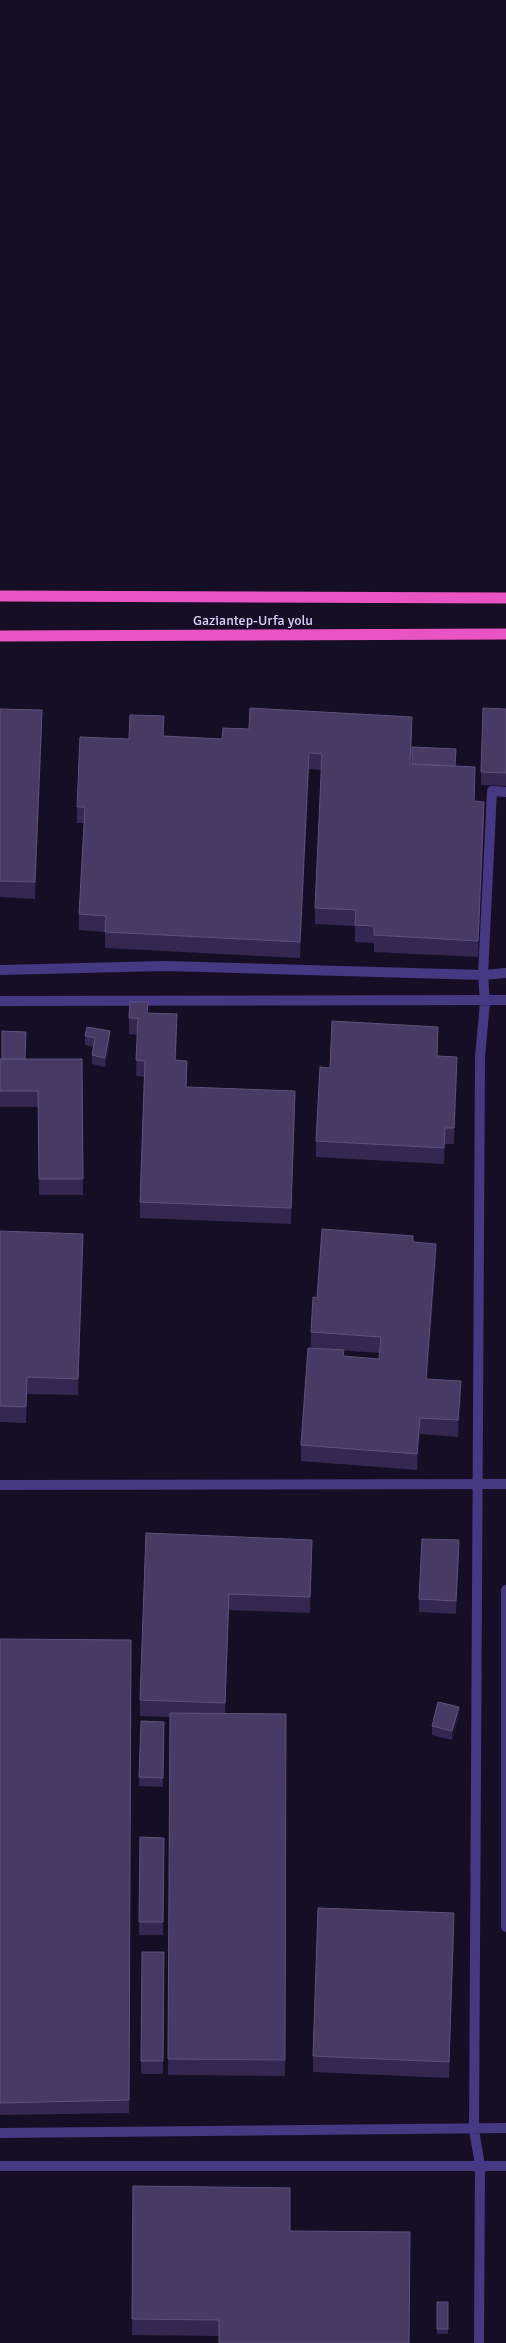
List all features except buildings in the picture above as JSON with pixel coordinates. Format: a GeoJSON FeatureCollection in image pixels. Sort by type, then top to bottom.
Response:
{"type":"FeatureCollection","features":[{"type":"Feature","properties":{"kind":"highway","name":"Gaziantep-Urfa yolu"},"geometry":{"type":"LineString","coordinates":[[0,596],[506,598]]}},
{"type":"Feature","properties":{"kind":"highway","name":"Gaziantep-Urfa yolu"},"geometry":{"type":"LineString","coordinates":[[0,636],[506,634]]}},
{"type":"Feature","properties":{"kind":"street"},"geometry":{"type":"LineString","coordinates":[[479,2343],[480,2165],[474,2130],[480,1057],[485,1002],[483,975],[492,791],[506,792]]}},
{"type":"Feature","properties":{"kind":"street"},"geometry":{"type":"LineString","coordinates":[[0,970],[165,966],[483,975],[506,973]]}},
{"type":"Feature","properties":{"kind":"street"},"geometry":{"type":"LineString","coordinates":[[0,1001],[485,1002],[506,1000]]}},
{"type":"Feature","properties":{"kind":"street"},"geometry":{"type":"LineString","coordinates":[[0,1485],[506,1484]]}},
{"type":"Feature","properties":{"kind":"street"},"geometry":{"type":"LineString","coordinates":[[506,1590],[506,1927]]}},
{"type":"Feature","properties":{"kind":"street"},"geometry":{"type":"LineString","coordinates":[[0,2133],[474,2130],[506,2128]]}},
{"type":"Feature","properties":{"kind":"street"},"geometry":{"type":"LineString","coordinates":[[0,2166],[506,2166]]}}]}
